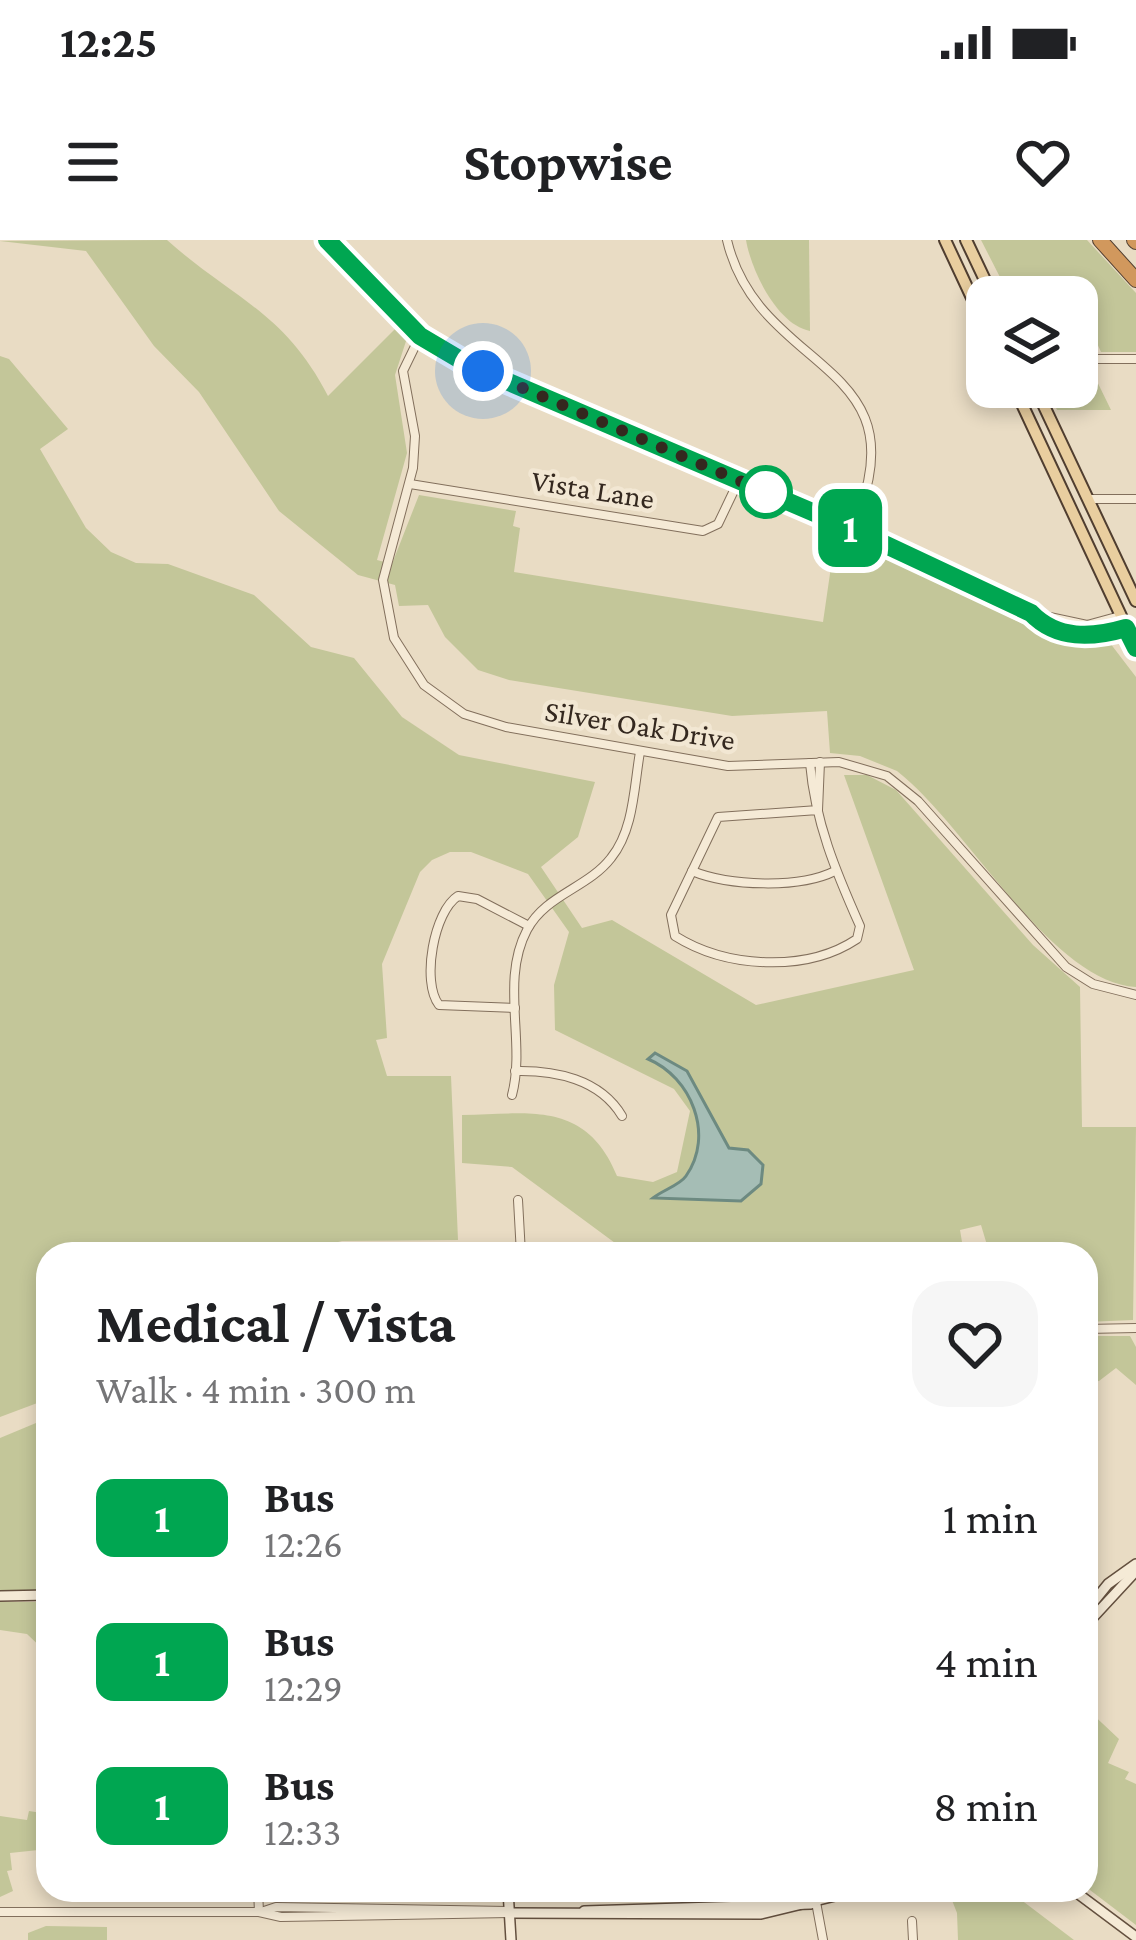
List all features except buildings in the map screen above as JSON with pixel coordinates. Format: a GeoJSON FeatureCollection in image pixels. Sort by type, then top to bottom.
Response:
{"type":"FeatureCollection","features":[{"type":"Feature","properties":{"kind":"highway"},"geometry":{"type":"LineString","coordinates":[[1100,240],[1136,280]]}},
{"type":"Feature","properties":{"kind":"main road"},"geometry":{"type":"LineString","coordinates":[[944,240],[966,286]]}},
{"type":"Feature","properties":{"kind":"main road"},"geometry":{"type":"LineString","coordinates":[[965,240],[983,276]]}},
{"type":"Feature","properties":{"kind":"main road"},"geometry":{"type":"LineString","coordinates":[[1024,408],[1128,622],[1136,648]]}},
{"type":"Feature","properties":{"kind":"main road"},"geometry":{"type":"LineString","coordinates":[[1046,408],[1136,604]]}},
{"type":"Feature","properties":{"kind":"street"},"geometry":{"type":"LineString","coordinates":[[327,240],[420,336],[469,365],[852,529],[1031,613],[1050,629],[1079,635],[1128,622],[1136,604]]}},
{"type":"Feature","properties":{"kind":"street"},"geometry":{"type":"LineString","coordinates":[[727,240],[733,266],[760,313],[820,361],[862,407],[869,428],[871,474],[852,529]]}},
{"type":"Feature","properties":{"kind":"street","name":"Silver Oak Drive"},"geometry":{"type":"LineString","coordinates":[[420,336],[403,370],[416,450],[383,580],[388,622],[412,671],[443,701],[486,722],[728,766],[815,762],[870,768],[903,786],[1066,967],[1093,984],[1136,995]]}},
{"type":"Feature","properties":{"kind":"street"},"geometry":{"type":"LineString","coordinates":[[1098,358],[1136,359]]}},
{"type":"Feature","properties":{"kind":"street","name":"Vista Lane"},"geometry":{"type":"LineString","coordinates":[[410,484],[703,531],[718,524],[739,480]]}},
{"type":"Feature","properties":{"kind":"street"},"geometry":{"type":"LineString","coordinates":[[1088,499],[1136,499]]}},
{"type":"Feature","properties":{"kind":"street"},"geometry":{"type":"LineString","coordinates":[[512,1095],[515,965],[529,926],[617,849],[628,824],[640,752]]}},
{"type":"Feature","properties":{"kind":"street"},"geometry":{"type":"LineString","coordinates":[[815,762],[818,810],[835,872],[860,926],[857,940],[812,956],[766,962],[719,956],[675,936],[670,919],[721,814],[818,810]]}},
{"type":"Feature","properties":{"kind":"street"},"geometry":{"type":"LineString","coordinates":[[692,871],[725,880],[813,879],[835,872]]}},
{"type":"Feature","properties":{"kind":"street"},"geometry":{"type":"LineString","coordinates":[[514,1008],[439,1005],[433,996],[434,954],[448,904],[458,896],[471,896],[529,926]]}},
{"type":"Feature","properties":{"kind":"street"},"geometry":{"type":"LineString","coordinates":[[515,1071],[574,1078],[615,1104],[622,1116]]}},
{"type":"Feature","properties":{"kind":"street"},"geometry":{"type":"LineString","coordinates":[[518,1200],[520,1242]]}},
{"type":"Feature","properties":{"kind":"street"},"geometry":{"type":"LineString","coordinates":[[1098,1329],[1136,1328]]}},
{"type":"Feature","properties":{"kind":"street"},"geometry":{"type":"LineString","coordinates":[[1098,1596],[1108,1584],[1136,1567]]}},
{"type":"Feature","properties":{"kind":"street"},"geometry":{"type":"LineString","coordinates":[[1098,1611],[1136,1567]]}},
{"type":"Feature","properties":{"kind":"street"},"geometry":{"type":"LineString","coordinates":[[0,1596],[36,1595]]}},
{"type":"Feature","properties":{"kind":"street"},"geometry":{"type":"LineString","coordinates":[[259,1902],[260,1912]]}},
{"type":"Feature","properties":{"kind":"street"},"geometry":{"type":"LineString","coordinates":[[509,1902],[511,1940]]}},
{"type":"Feature","properties":{"kind":"street"},"geometry":{"type":"LineString","coordinates":[[0,1912],[260,1912],[281,1917],[574,1913],[612,1907],[817,1902]]}},
{"type":"Feature","properties":{"kind":"street"},"geometry":{"type":"LineString","coordinates":[[1089,1902],[1136,1937]]}},
{"type":"Feature","properties":{"kind":"street"},"geometry":{"type":"LineString","coordinates":[[814,1903],[824,1940]]}},
{"type":"Feature","properties":{"kind":"street"},"geometry":{"type":"LineString","coordinates":[[912,1922],[913,1940]]}},
{"type":"Feature","properties":{"kind":"green space"},"geometry":{"type":"Polygon","coordinates":[[[167,240],[275,325],[294,344],[328,396],[398,326],[408,335],[395,375],[407,453],[377,560],[392,564],[419,495],[516,511],[513,526],[520,528],[514,572],[823,622],[835,539],[865,552],[868,547],[1051,638],[1110,643],[1136,677],[1136,987],[1104,978],[1072,959],[897,771],[860,756],[830,753],[827,711],[732,716],[509,680],[478,670],[445,637],[428,605],[399,606],[395,585],[358,575],[279,511],[199,392],[154,346],[86,251],[0,241],[167,240]]]}},
{"type":"Feature","properties":{"kind":"green space"},"geometry":{"type":"Polygon","coordinates":[[[746,240],[809,240],[810,331],[798,327],[777,307],[753,266],[746,240]]]}},
{"type":"Feature","properties":{"kind":"green space"},"geometry":{"type":"Polygon","coordinates":[[[981,240],[1087,240],[1136,293],[1136,352],[1101,352],[1098,276],[999,276],[981,240]]]}},
{"type":"Feature","properties":{"kind":"green space"},"geometry":{"type":"Polygon","coordinates":[[[0,356],[9,359],[68,429],[40,449],[86,528],[111,552],[136,563],[168,564],[254,595],[311,647],[354,658],[402,717],[459,755],[595,782],[578,837],[541,867],[582,928],[612,920],[756,1005],[914,970],[844,775],[867,775],[896,790],[1033,945],[1080,987],[1082,1127],[1136,1127],[1133,1320],[1098,1321],[1098,1242],[986,1242],[981,1225],[960,1230],[962,1242],[614,1242],[512,1167],[462,1163],[462,1115],[532,1114],[572,1123],[589,1134],[617,1176],[653,1182],[677,1172],[690,1111],[674,1089],[555,1030],[554,985],[569,932],[528,874],[471,852],[450,852],[420,872],[382,964],[387,1038],[376,1040],[387,1076],[451,1076],[458,1240],[36,1242],[36,1404],[0,1417],[0,356]]]}},
{"type":"Feature","properties":{"kind":"green space"},"geometry":{"type":"Polygon","coordinates":[[[1098,383],[1111,410],[1057,410],[1098,408],[1098,383]]]}},
{"type":"Feature","properties":{"kind":"green space"},"geometry":{"type":"Polygon","coordinates":[[[1098,1336],[1130,1336],[1136,1347],[1136,1385],[1116,1368],[1099,1381],[1098,1336]]]}},
{"type":"Feature","properties":{"kind":"green space"},"geometry":{"type":"Polygon","coordinates":[[[36,1423],[36,1590],[0,1590],[0,1438],[36,1423]]]}},
{"type":"Feature","properties":{"kind":"green space"},"geometry":{"type":"Polygon","coordinates":[[[0,1602],[36,1602],[36,1643],[27,1634],[0,1630],[0,1602]]]}},
{"type":"Feature","properties":{"kind":"green space"},"geometry":{"type":"Polygon","coordinates":[[[1098,1719],[1119,1739],[1108,1763],[1129,1772],[1125,1779],[1136,1784],[1136,1925],[1098,1896],[1098,1719]]]}},
{"type":"Feature","properties":{"kind":"green space"},"geometry":{"type":"Polygon","coordinates":[[[29,1811],[36,1812],[36,1850],[10,1853],[12,1870],[7,1871],[13,1891],[0,1897],[0,1816],[27,1820],[29,1811]]]}},
{"type":"Feature","properties":{"kind":"green space"},"geometry":{"type":"Polygon","coordinates":[[[953,1902],[1024,1902],[1074,1940],[958,1940],[953,1902]]]}},
{"type":"Feature","properties":{"kind":"green space"},"geometry":{"type":"Polygon","coordinates":[[[46,1926],[107,1927],[107,1940],[28,1940],[28,1933],[46,1926]]]}},
{"type":"Feature","properties":{"kind":"water"},"geometry":{"type":"Polygon","coordinates":[[[655,1053],[687,1071],[729,1148],[748,1150],[763,1165],[761,1184],[741,1201],[653,1198],[686,1176],[698,1143],[698,1126],[687,1093],[648,1059],[655,1053]]]}},
{"type":"Feature","properties":{"kind":"bus line","name":"1"},"geometry":{"type":"LineString","coordinates":[[327,240],[420,336],[448,355],[852,529],[1031,613],[1050,629],[1096,635],[1126,628],[1136,648]]}},
{"type":"Feature","properties":{"kind":"route"},"geometry":{"type":"LineString","coordinates":[[483,371],[770,494],[766,492]]}}]}
